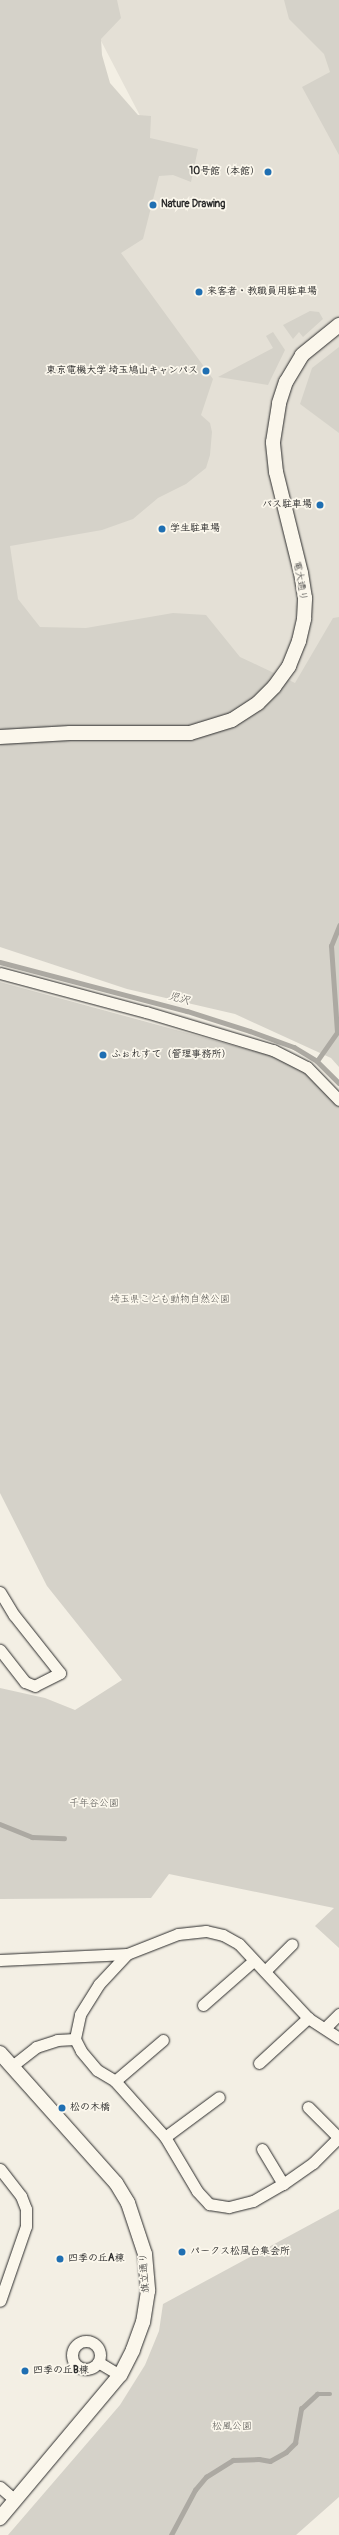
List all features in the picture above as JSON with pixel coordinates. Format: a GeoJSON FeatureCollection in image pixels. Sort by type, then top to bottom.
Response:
{"type":"FeatureCollection","features":[{"type":"Feature","properties":{"kind":"street","name":"電大通り"},"geometry":{"type":"LineString","coordinates":[[0,737],[70,733],[190,733],[232,720],[258,703],[274,687],[289,666],[299,641],[304,619],[305,598],[276,472],[273,442],[279,403],[286,382],[302,355],[339,325]]}},
{"type":"Feature","properties":{"kind":"street"},"geometry":{"type":"LineString","coordinates":[[0,973],[146,1012],[273,1050],[307,1067],[339,1100]]}},
{"type":"Feature","properties":{"kind":"street"},"geometry":{"type":"LineString","coordinates":[[0,1592],[14,1615],[60,1673],[35,1686],[25,1682],[0,1650]]}},
{"type":"Feature","properties":{"kind":"street"},"geometry":{"type":"LineString","coordinates":[[0,1960],[127,1954],[178,1934],[206,1931],[223,1936],[239,1944],[253,1961],[308,2018],[339,2038]]}},
{"type":"Feature","properties":{"kind":"street"},"geometry":{"type":"LineString","coordinates":[[265,1972],[292,1944]]}},
{"type":"Feature","properties":{"kind":"street"},"geometry":{"type":"LineString","coordinates":[[127,1954],[99,1984],[80,2015],[75,2039],[80,2051],[97,2070],[115,2081],[165,2137],[196,2191],[209,2204],[228,2207],[253,2200],[283,2184],[313,2163],[339,2138],[308,2107]]}},
{"type":"Feature","properties":{"kind":"street"},"geometry":{"type":"LineString","coordinates":[[204,2005],[253,1961]]}},
{"type":"Feature","properties":{"kind":"street"},"geometry":{"type":"LineString","coordinates":[[325,2028],[339,2014]]}},
{"type":"Feature","properties":{"kind":"street"},"geometry":{"type":"LineString","coordinates":[[259,2063],[308,2018]]}},
{"type":"Feature","properties":{"kind":"street"},"geometry":{"type":"LineString","coordinates":[[12,2066],[36,2047],[57,2040],[75,2039]]}},
{"type":"Feature","properties":{"kind":"street"},"geometry":{"type":"LineString","coordinates":[[115,2081],[163,2040]]}},
{"type":"Feature","properties":{"kind":"street","name":"旗立通り"},"geometry":{"type":"LineString","coordinates":[[0,2053],[116,2183],[128,2203],[145,2254],[148,2291],[143,2322],[133,2350],[120,2376],[0,2518]]}},
{"type":"Feature","properties":{"kind":"street"},"geometry":{"type":"LineString","coordinates":[[165,2137],[220,2097]]}},
{"type":"Feature","properties":{"kind":"street"},"geometry":{"type":"LineString","coordinates":[[262,2149],[283,2184]]}},
{"type":"Feature","properties":{"kind":"street"},"geometry":{"type":"LineString","coordinates":[[0,2170],[21,2196],[26,2209],[26,2226],[0,2301]]}},
{"type":"Feature","properties":{"kind":"street"},"geometry":{"type":"LineString","coordinates":[[98,2362],[120,2376]]}},
{"type":"Feature","properties":{"kind":"street"},"geometry":{"type":"LineString","coordinates":[[0,2487],[15,2500]]}},
{"type":"Feature","properties":{"kind":"shaded area","name":"東京電機大学 埼玉鳩山キャンパス"},"geometry":{"type":"Polygon","coordinates":[[[99,0],[339,0],[339,938],[0,931],[0,549],[149,133],[99,37],[99,0]]]}},
{"type":"Feature","properties":{"kind":"green space"},"geometry":{"type":"Polygon","coordinates":[[[0,0],[117,0],[121,18],[101,39],[102,55],[110,83],[138,115],[151,116],[150,138],[198,149],[191,182],[173,175],[159,176],[143,239],[121,253],[213,379],[201,415],[210,423],[212,432],[210,455],[206,468],[186,484],[158,498],[133,519],[102,530],[10,546],[18,599],[40,627],[86,628],[173,613],[206,615],[240,657],[295,683],[333,618],[339,617],[339,1067],[331,1058],[235,1014],[127,989],[0,947],[0,0]]]}},
{"type":"Feature","properties":{"kind":"green space"},"geometry":{"type":"Polygon","coordinates":[[[284,0],[339,0],[339,155],[302,87],[330,72],[324,54],[289,19],[284,0]]]}},
{"type":"Feature","properties":{"kind":"green space"},"geometry":{"type":"Polygon","coordinates":[[[310,311],[319,312],[323,319],[303,337],[299,332],[293,339],[283,325],[310,311]]]}},
{"type":"Feature","properties":{"kind":"green space"},"geometry":{"type":"Polygon","coordinates":[[[273,332],[285,350],[268,385],[218,377],[273,348],[266,336],[273,332]]]}},
{"type":"Feature","properties":{"kind":"green space"},"geometry":{"type":"Polygon","coordinates":[[[339,347],[339,433],[300,404],[312,368],[339,347]]]}},
{"type":"Feature","properties":{"kind":"green space","name":"埼玉県こども動物自然公園"},"geometry":{"type":"Polygon","coordinates":[[[0,982],[283,1059],[304,1070],[339,1107],[339,1948],[315,1926],[334,1908],[169,1874],[151,1898],[0,1899],[0,1688],[45,1698],[75,1710],[122,1680],[47,1586],[0,1493],[0,982]]]}},
{"type":"Feature","properties":{"kind":"green space","name":"松風公園"},"geometry":{"type":"Polygon","coordinates":[[[339,2209],[339,2497],[296,2535],[8,2535],[120,2405],[145,2365],[159,2331],[163,2304],[339,2209]]]}},
{"type":"Feature","properties":{"kind":"waterway"},"geometry":{"type":"LineString","coordinates":[[317,1061],[337,1032],[331,946],[339,926]]}},
{"type":"Feature","properties":{"kind":"waterway","name":"児沢"},"geometry":{"type":"LineString","coordinates":[[0,962],[187,1011],[250,1031],[294,1047],[317,1061],[339,1083]]}},
{"type":"Feature","properties":{"kind":"waterway"},"geometry":{"type":"LineString","coordinates":[[0,1824],[32,1837],[64,1838]]}},
{"type":"Feature","properties":{"kind":"waterway"},"geometry":{"type":"LineString","coordinates":[[171,2535],[195,2490],[206,2477],[233,2460],[259,2459],[270,2461],[286,2452],[295,2443],[301,2409],[317,2394],[330,2394]]}},
{"type":"Feature","properties":{"kind":"place","name":"10号館（本館）"},"geometry":{"type":"Point","coordinates":[268,172]}},
{"type":"Feature","properties":{"kind":"place","name":"Nature Drawing"},"geometry":{"type":"Point","coordinates":[153,205]}},
{"type":"Feature","properties":{"kind":"place","name":"来客者・教職員用駐車場"},"geometry":{"type":"Point","coordinates":[199,292]}},
{"type":"Feature","properties":{"kind":"place","name":"東京電機大学 埼玉鳩山キャンパス"},"geometry":{"type":"Point","coordinates":[206,371]}},
{"type":"Feature","properties":{"kind":"place","name":"バス駐車場"},"geometry":{"type":"Point","coordinates":[320,505]}},
{"type":"Feature","properties":{"kind":"place","name":"学生駐車場"},"geometry":{"type":"Point","coordinates":[162,529]}},
{"type":"Feature","properties":{"kind":"place","name":"ふぉれすて（管理事務所）"},"geometry":{"type":"Point","coordinates":[103,1055]}},
{"type":"Feature","properties":{"kind":"place","name":"松の木橋"},"geometry":{"type":"Point","coordinates":[62,2108]}},
{"type":"Feature","properties":{"kind":"place","name":"パークス松風台集会所"},"geometry":{"type":"Point","coordinates":[182,2252]}},
{"type":"Feature","properties":{"kind":"place","name":"四季の丘A棟"},"geometry":{"type":"Point","coordinates":[60,2259]}},
{"type":"Feature","properties":{"kind":"place","name":"四季の丘B棟"},"geometry":{"type":"Point","coordinates":[25,2371]}},
{"type":"Feature","properties":{"kind":"park label","name":"千年谷公園"},"geometry":{"type":"Point","coordinates":[94,1804]}}]}
